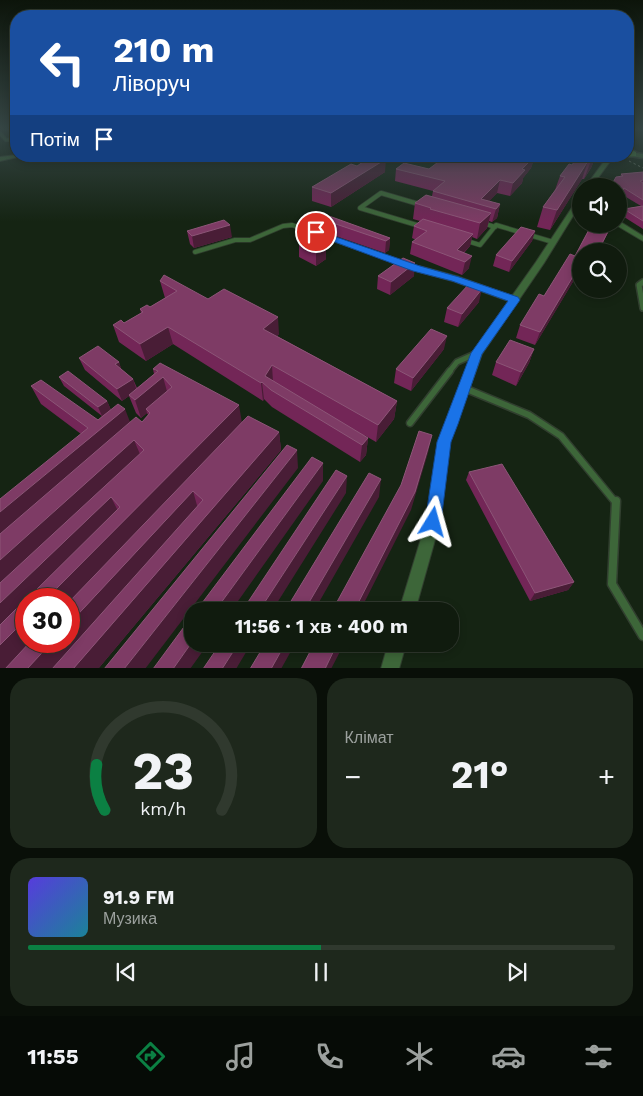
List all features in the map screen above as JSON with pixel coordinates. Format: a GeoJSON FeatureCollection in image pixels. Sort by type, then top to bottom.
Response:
{"type":"FeatureCollection","features":[{"type":"Feature","properties":{"kind":"street"},"geometry":{"type":"LineString","coordinates":[[595,178],[607,162]]}},
{"type":"Feature","properties":{"kind":"street"},"geometry":{"type":"LineString","coordinates":[[410,602],[433,522],[444,442],[477,353],[572,212]]}},
{"type":"Feature","properties":{"kind":"street"},"geometry":{"type":"LineString","coordinates":[[627,228],[643,239]]}},
{"type":"Feature","properties":{"kind":"street"},"geometry":{"type":"LineString","coordinates":[[390,668],[395,652]]}},
{"type":"Feature","properties":{"kind":"lane"},"geometry":{"type":"LineString","coordinates":[[425,228],[360,208],[381,192],[428,207]]}},
{"type":"Feature","properties":{"kind":"lane"},"geometry":{"type":"LineString","coordinates":[[476,221],[553,242]]}},
{"type":"Feature","properties":{"kind":"lane"},"geometry":{"type":"LineString","coordinates":[[196,252],[235,240],[250,240],[283,226],[292,225],[514,300]]}},
{"type":"Feature","properties":{"kind":"lane"},"geometry":{"type":"LineString","coordinates":[[461,239],[480,245],[495,227]]}},
{"type":"Feature","properties":{"kind":"lane"},"geometry":{"type":"LineString","coordinates":[[643,282],[639,285],[643,308]]}},
{"type":"Feature","properties":{"kind":"lane"},"geometry":{"type":"LineString","coordinates":[[410,423],[457,362],[477,353]]}},
{"type":"Feature","properties":{"kind":"lane"},"geometry":{"type":"LineString","coordinates":[[464,388],[530,415],[561,436],[616,501],[612,584],[643,636]]}},
{"type":"Feature","properties":{"kind":"building"},"geometry":{"type":"Polygon","coordinates":[[[363,162],[381,162],[331,193],[312,187],[351,164],[357,166],[363,162]]]}},
{"type":"Feature","properties":{"kind":"building"},"geometry":{"type":"Polygon","coordinates":[[[438,162],[529,162],[522,169],[525,170],[513,183],[500,180],[481,199],[500,204],[496,209],[433,191],[445,181],[396,169],[404,163],[429,169],[438,162]]]}},
{"type":"Feature","properties":{"kind":"building"},"geometry":{"type":"Polygon","coordinates":[[[587,162],[577,178],[572,178],[572,186],[557,210],[543,207],[565,177],[560,176],[569,164],[587,162]]]}},
{"type":"Feature","properties":{"kind":"building"},"geometry":{"type":"Polygon","coordinates":[[[643,172],[643,180],[640,181],[643,183],[643,200],[627,190],[627,178],[615,178],[623,176],[621,174],[643,172]]]}},
{"type":"Feature","properties":{"kind":"building"},"geometry":{"type":"Polygon","coordinates":[[[426,195],[491,213],[480,223],[415,203],[426,195]]]}},
{"type":"Feature","properties":{"kind":"building"},"geometry":{"type":"Polygon","coordinates":[[[643,206],[643,221],[627,211],[627,209],[643,206]]]}},
{"type":"Feature","properties":{"kind":"building"},"geometry":{"type":"Polygon","coordinates":[[[329,216],[390,238],[386,241],[324,220],[329,216]]]}},
{"type":"Feature","properties":{"kind":"building"},"geometry":{"type":"Polygon","coordinates":[[[423,219],[473,234],[457,250],[472,256],[465,262],[412,242],[427,231],[414,226],[423,219]]]}},
{"type":"Feature","properties":{"kind":"building"},"geometry":{"type":"Polygon","coordinates":[[[224,220],[230,225],[192,236],[187,231],[224,220]]]}},
{"type":"Feature","properties":{"kind":"building"},"geometry":{"type":"Polygon","coordinates":[[[521,227],[535,231],[512,261],[496,255],[521,227]]]}},
{"type":"Feature","properties":{"kind":"building"},"geometry":{"type":"Polygon","coordinates":[[[587,233],[607,233],[602,243],[582,243],[587,233]]]}},
{"type":"Feature","properties":{"kind":"building"},"geometry":{"type":"Polygon","coordinates":[[[309,239],[326,247],[316,253],[299,245],[309,239]]]}},
{"type":"Feature","properties":{"kind":"building"},"geometry":{"type":"Polygon","coordinates":[[[570,254],[572,255],[572,278],[540,332],[520,325],[539,294],[544,296],[570,254]]]}},
{"type":"Feature","properties":{"kind":"building"},"geometry":{"type":"Polygon","coordinates":[[[403,258],[415,263],[391,282],[378,276],[403,258]]]}},
{"type":"Feature","properties":{"kind":"building"},"geometry":{"type":"Polygon","coordinates":[[[164,275],[208,299],[224,289],[278,317],[263,329],[397,401],[378,425],[272,365],[265,376],[368,438],[362,445],[271,390],[262,382],[168,327],[140,344],[113,325],[121,320],[124,323],[143,312],[140,309],[147,305],[150,307],[177,291],[160,281],[164,275]]]}},
{"type":"Feature","properties":{"kind":"building"},"geometry":{"type":"Polygon","coordinates":[[[469,284],[482,289],[462,314],[447,308],[469,284]]]}},
{"type":"Feature","properties":{"kind":"building"},"geometry":{"type":"Polygon","coordinates":[[[431,329],[447,336],[413,378],[396,369],[431,329]]]}},
{"type":"Feature","properties":{"kind":"building"},"geometry":{"type":"Polygon","coordinates":[[[510,340],[534,349],[521,372],[496,362],[510,340]]]}},
{"type":"Feature","properties":{"kind":"building"},"geometry":{"type":"Polygon","coordinates":[[[98,346],[119,362],[115,364],[133,379],[117,389],[79,358],[98,346]]]}},
{"type":"Feature","properties":{"kind":"building"},"geometry":{"type":"Polygon","coordinates":[[[160,363],[239,405],[57,588],[38,588],[120,507],[111,497],[0,603],[0,583],[144,450],[134,440],[0,560],[0,534],[136,417],[142,422],[150,413],[146,409],[172,387],[163,377],[135,400],[129,395],[158,371],[153,369],[160,363]]]}},
{"type":"Feature","properties":{"kind":"building"},"geometry":{"type":"Polygon","coordinates":[[[68,371],[107,401],[98,407],[59,377],[68,371]]]}},
{"type":"Feature","properties":{"kind":"building"},"geometry":{"type":"Polygon","coordinates":[[[41,380],[98,420],[118,404],[125,409],[0,512],[0,499],[88,428],[31,386],[41,380]]]}},
{"type":"Feature","properties":{"kind":"building"},"geometry":{"type":"Polygon","coordinates":[[[248,416],[279,432],[74,668],[53,668],[66,653],[80,653],[80,638],[203,500],[193,491],[80,612],[80,591],[248,416]]]}},
{"type":"Feature","properties":{"kind":"building"},"geometry":{"type":"Polygon","coordinates":[[[419,431],[432,435],[415,492],[359,602],[337,602],[401,485],[419,431]]]}},
{"type":"Feature","properties":{"kind":"building"},"geometry":{"type":"Polygon","coordinates":[[[287,445],[297,450],[125,668],[105,668],[287,445]]]}},
{"type":"Feature","properties":{"kind":"building"},"geometry":{"type":"Polygon","coordinates":[[[312,457],[323,463],[222,602],[203,602],[312,457]]]}},
{"type":"Feature","properties":{"kind":"building"},"geometry":{"type":"Polygon","coordinates":[[[502,464],[574,582],[535,593],[469,472],[502,464]]]}},
{"type":"Feature","properties":{"kind":"building"},"geometry":{"type":"Polygon","coordinates":[[[336,470],[347,476],[265,602],[248,602],[336,470]]]}},
{"type":"Feature","properties":{"kind":"building"},"geometry":{"type":"Polygon","coordinates":[[[369,473],[381,479],[309,602],[290,602],[369,473]]]}},
{"type":"Feature","properties":{"kind":"building"},"geometry":{"type":"Polygon","coordinates":[[[15,610],[15,630],[0,645],[0,625],[15,610]]]}},
{"type":"Feature","properties":{"kind":"building"},"geometry":{"type":"Polygon","coordinates":[[[184,627],[185,652],[174,668],[154,668],[184,627]]]}},
{"type":"Feature","properties":{"kind":"building"},"geometry":{"type":"Polygon","coordinates":[[[215,652],[233,652],[223,668],[204,668],[215,652]]]}},
{"type":"Feature","properties":{"kind":"building"},"geometry":{"type":"Polygon","coordinates":[[[260,652],[281,652],[272,668],[251,668],[260,652]]]}},
{"type":"Feature","properties":{"kind":"building"},"geometry":{"type":"Polygon","coordinates":[[[310,652],[333,652],[325,668],[302,668],[310,652]]]}},
{"type":"Feature","properties":{"kind":"building"},"geometry":{"type":"Polygon","coordinates":[[[20,653],[42,653],[28,668],[6,668],[20,653]]]}},
{"type":"Feature","properties":{"kind":"route"},"geometry":{"type":"LineString","coordinates":[[316,232],[514,300],[477,353],[444,442],[433,522]]}}]}
